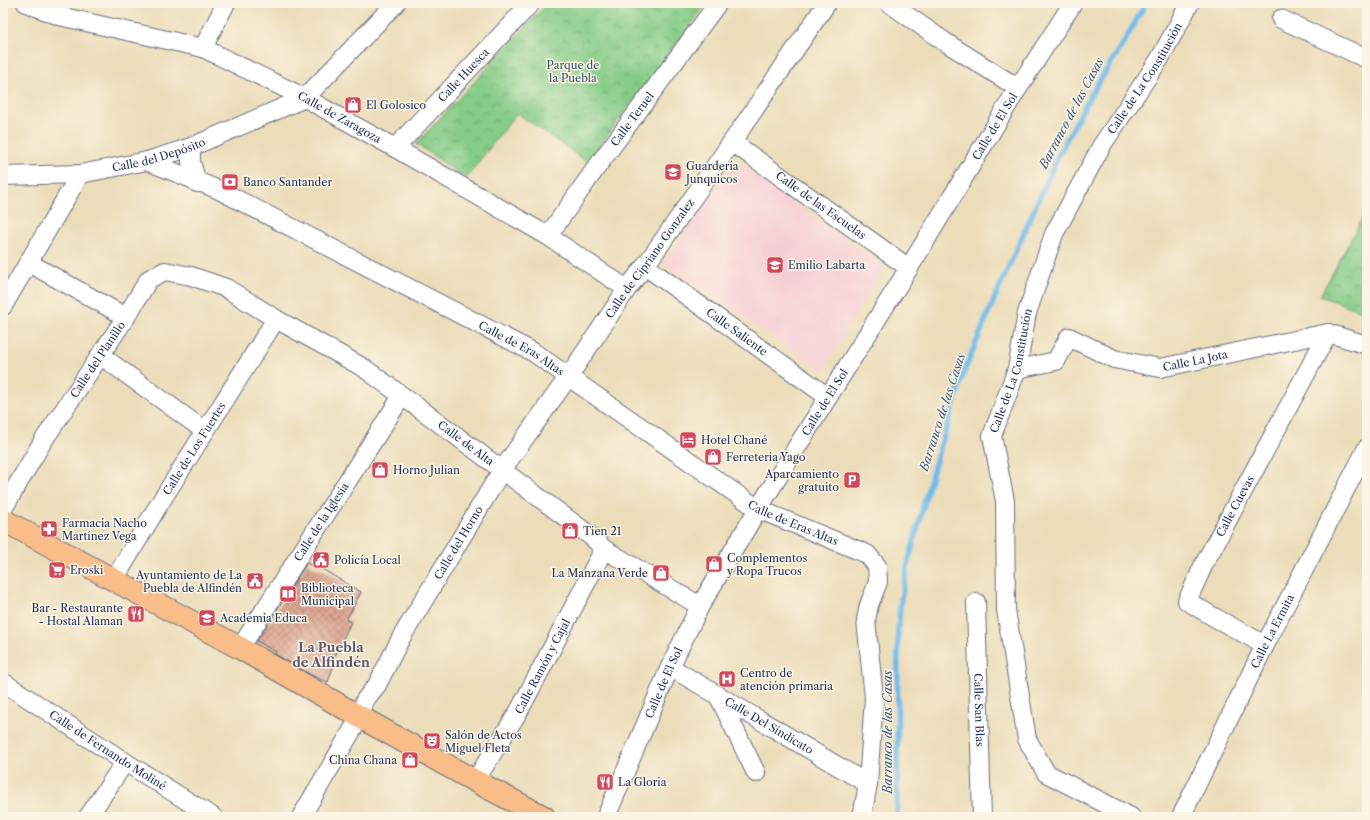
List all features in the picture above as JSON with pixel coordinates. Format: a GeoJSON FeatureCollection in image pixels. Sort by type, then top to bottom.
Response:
{"type":"FeatureCollection","features":[{"type":"Feature","properties":{"kind":"highway"},"geometry":{"type":"LineString","coordinates":[[3,520],[240,648],[475,781],[544,817]]}},
{"type":"Feature","properties":{"kind":"street","name":"Calle de Zaragoza"},"geometry":{"type":"LineString","coordinates":[[26,3],[59,16],[203,48],[305,98],[395,148],[548,236],[627,289]]}},
{"type":"Feature","properties":{"kind":"street"},"geometry":{"type":"LineString","coordinates":[[203,48],[226,3]]}},
{"type":"Feature","properties":{"kind":"street"},"geometry":{"type":"LineString","coordinates":[[305,98],[396,3]]}},
{"type":"Feature","properties":{"kind":"street","name":"Calle Huesca"},"geometry":{"type":"LineString","coordinates":[[395,148],[531,3]]}},
{"type":"Feature","properties":{"kind":"street","name":"Calle Teruel"},"geometry":{"type":"LineString","coordinates":[[548,236],[596,168],[718,3]]}},
{"type":"Feature","properties":{"kind":"street","name":"Calle de Cipriano Gonzalez"},"geometry":{"type":"LineString","coordinates":[[568,376],[627,289],[645,266],[732,142],[827,3]]}},
{"type":"Feature","properties":{"kind":"street"},"geometry":{"type":"LineString","coordinates":[[889,3],[945,42],[1018,88]]}},
{"type":"Feature","properties":{"kind":"street","name":"Calle de El Sol"},"geometry":{"type":"LineString","coordinates":[[606,817],[670,667],[700,606],[758,509],[909,268],[1018,88],[1073,3]]}},
{"type":"Feature","properties":{"kind":"street","name":"Calle de La Constitución"},"geometry":{"type":"LineString","coordinates":[[1131,817],[1046,773],[1027,739],[1006,610],[1005,501],[992,436],[1017,369],[1027,313],[1054,234],[1102,146],[1159,60],[1190,3]]}},
{"type":"Feature","properties":{"kind":"street"},"geometry":{"type":"LineString","coordinates":[[1281,19],[1367,59]]}},
{"type":"Feature","properties":{"kind":"street","name":"Calle del Depósito"},"geometry":{"type":"LineString","coordinates":[[3,176],[80,174],[147,161],[191,147],[305,98]]}},
{"type":"Feature","properties":{"kind":"street","name":"Calle de las Escuelas"},"geometry":{"type":"LineString","coordinates":[[732,142],[909,268]]}},
{"type":"Feature","properties":{"kind":"street"},"geometry":{"type":"LineString","coordinates":[[191,147],[191,162],[198,183]]}},
{"type":"Feature","properties":{"kind":"street","name":"Calle de Eras Altas"},"geometry":{"type":"LineString","coordinates":[[147,161],[198,183],[219,190],[533,352],[758,509],[867,554],[877,566],[878,582],[869,605],[866,620],[874,698],[868,784]]}},
{"type":"Feature","properties":{"kind":"street"},"geometry":{"type":"LineString","coordinates":[[3,306],[80,174]]}},
{"type":"Feature","properties":{"kind":"street"},"geometry":{"type":"LineString","coordinates":[[29,262],[126,317]]}},
{"type":"Feature","properties":{"kind":"street","name":"Calle Saliente"},"geometry":{"type":"LineString","coordinates":[[645,266],[828,397]]}},
{"type":"Feature","properties":{"kind":"street","name":"Calle del Planillo"},"geometry":{"type":"LineString","coordinates":[[3,509],[42,441],[126,317],[149,279],[165,271],[192,276],[226,288]]}},
{"type":"Feature","properties":{"kind":"street","name":"Calle de Alta"},"geometry":{"type":"LineString","coordinates":[[226,288],[276,319],[364,368],[592,537],[604,549],[700,606]]}},
{"type":"Feature","properties":{"kind":"street","name":"Calle de Los Fuertes"},"geometry":{"type":"LineString","coordinates":[[114,580],[158,506],[276,319]]}},
{"type":"Feature","properties":{"kind":"street","name":"Calle La Jota"},"geometry":{"type":"LineString","coordinates":[[1017,369],[1056,361],[1069,338],[1114,359],[1160,368],[1328,333],[1367,345]]}},
{"type":"Feature","properties":{"kind":"street","name":"Calle Cuevas"},"geometry":{"type":"LineString","coordinates":[[1265,645],[1187,601],[1204,564],[1328,333]]}},
{"type":"Feature","properties":{"kind":"street"},"geometry":{"type":"LineString","coordinates":[[100,355],[205,431]]}},
{"type":"Feature","properties":{"kind":"street","name":"Calle del Horno"},"geometry":{"type":"LineString","coordinates":[[301,817],[360,717],[365,700],[377,685],[401,638],[502,470],[568,376]]}},
{"type":"Feature","properties":{"kind":"street","name":"Calle de la Iglesia"},"geometry":{"type":"LineString","coordinates":[[240,648],[402,396]]}},
{"type":"Feature","properties":{"kind":"street","name":"Calle La Ermita"},"geometry":{"type":"LineString","coordinates":[[1180,817],[1265,645],[1367,448]]}},
{"type":"Feature","properties":{"kind":"street","name":"Calle Ramón y Cajal"},"geometry":{"type":"LineString","coordinates":[[475,781],[519,711],[604,549]]}},
{"type":"Feature","properties":{"kind":"street","name":"Calle San Blas"},"geometry":{"type":"LineString","coordinates":[[976,602],[982,817]]}},
{"type":"Feature","properties":{"kind":"street","name":"Calle Del Sindicato"},"geometry":{"type":"LineString","coordinates":[[670,667],[868,784]]}},
{"type":"Feature","properties":{"kind":"street","name":"Calle de Fernando Moliné"},"geometry":{"type":"LineString","coordinates":[[3,682],[125,762],[213,817]]}},
{"type":"Feature","properties":{"kind":"street"},"geometry":{"type":"LineString","coordinates":[[718,694],[756,774]]}},
{"type":"Feature","properties":{"kind":"street"},"geometry":{"type":"LineString","coordinates":[[88,817],[125,762]]}},
{"type":"Feature","properties":{"kind":"street"},"geometry":{"type":"LineString","coordinates":[[862,817],[868,784]]}},
{"type":"Feature","properties":{"kind":"shaded area","name":"Emilio Labarta"},"geometry":{"type":"Polygon","coordinates":[[[734,160],[885,267],[823,371],[664,263],[734,160]]]}},
{"type":"Feature","properties":{"kind":"green space","name":"Parque de la Puebla"},"geometry":{"type":"Polygon","coordinates":[[[548,3],[707,3],[587,162],[517,113],[466,178],[416,144],[548,3]]]}},
{"type":"Feature","properties":{"kind":"green space"},"geometry":{"type":"Polygon","coordinates":[[[1367,210],[1367,313],[1320,296],[1367,210]]]}},
{"type":"Feature","properties":{"kind":"building"},"geometry":{"type":"Polygon","coordinates":[[[307,563],[315,568],[322,569],[361,592],[346,620],[351,622],[333,660],[335,661],[328,682],[313,676],[275,654],[276,652],[257,641],[307,563]]]}},
{"type":"Feature","properties":{"kind":"waterway","name":"Barranco de las Casas"},"geometry":{"type":"LineString","coordinates":[[897,817],[898,629],[901,599],[909,559],[934,467],[964,372],[993,302],[1058,156],[1090,96],[1123,44],[1146,3]]}},
{"type":"Feature","properties":{"kind":"place","name":"El Golosico"},"geometry":{"type":"Point","coordinates":[353,105]}},
{"type":"Feature","properties":{"kind":"place","name":"Guardería Junquicos"},"geometry":{"type":"Point","coordinates":[673,172]}},
{"type":"Feature","properties":{"kind":"place","name":"Banco Santander"},"geometry":{"type":"Point","coordinates":[230,182]}},
{"type":"Feature","properties":{"kind":"place","name":"Emilio Labarta"},"geometry":{"type":"Point","coordinates":[775,265]}},
{"type":"Feature","properties":{"kind":"place","name":"Hotel Chané"},"geometry":{"type":"Point","coordinates":[688,440]}},
{"type":"Feature","properties":{"kind":"place","name":"Ferreteria Yago"},"geometry":{"type":"Point","coordinates":[713,457]}},
{"type":"Feature","properties":{"kind":"place","name":"Horno Julian"},"geometry":{"type":"Point","coordinates":[380,470]}},
{"type":"Feature","properties":{"kind":"place","name":"Aparcamiento gratuito"},"geometry":{"type":"Point","coordinates":[852,480]}},
{"type":"Feature","properties":{"kind":"place","name":"Farmacia Nacho Martínez Vega"},"geometry":{"type":"Point","coordinates":[49,529]}},
{"type":"Feature","properties":{"kind":"place","name":"Tien 21"},"geometry":{"type":"Point","coordinates":[570,531]}},
{"type":"Feature","properties":{"kind":"place","name":"Policía Local"},"geometry":{"type":"Point","coordinates":[321,560]}},
{"type":"Feature","properties":{"kind":"place","name":"Complementos y Ropa Trucos"},"geometry":{"type":"Point","coordinates":[714,564]}},
{"type":"Feature","properties":{"kind":"place","name":"Eroski"},"geometry":{"type":"Point","coordinates":[57,570]}},
{"type":"Feature","properties":{"kind":"place","name":"La Manzana Verde"},"geometry":{"type":"Point","coordinates":[661,573]}},
{"type":"Feature","properties":{"kind":"place","name":"Ayuntamiento de La Puebla de Alfindén"},"geometry":{"type":"Point","coordinates":[255,581]}},
{"type":"Feature","properties":{"kind":"place","name":"Biblioteca Municipal"},"geometry":{"type":"Point","coordinates":[288,594]}},
{"type":"Feature","properties":{"kind":"place","name":"Bar - Restaurante - Hostal Alaman"},"geometry":{"type":"Point","coordinates":[136,614]}},
{"type":"Feature","properties":{"kind":"place","name":"Academia Educa"},"geometry":{"type":"Point","coordinates":[207,618]}},
{"type":"Feature","properties":{"kind":"place","name":"Centro de atención primaria"},"geometry":{"type":"Point","coordinates":[727,679]}},
{"type":"Feature","properties":{"kind":"place","name":"Salón de Actos Miguel Fleta"},"geometry":{"type":"Point","coordinates":[432,741]}},
{"type":"Feature","properties":{"kind":"place","name":"China Chana"},"geometry":{"type":"Point","coordinates":[410,760]}},
{"type":"Feature","properties":{"kind":"place","name":"La Gloria"},"geometry":{"type":"Point","coordinates":[605,782]}},
{"type":"Feature","properties":{"kind":"district","name":"La Puebla de Alfindén"},"geometry":{"type":"Point","coordinates":[331,654]}}]}
